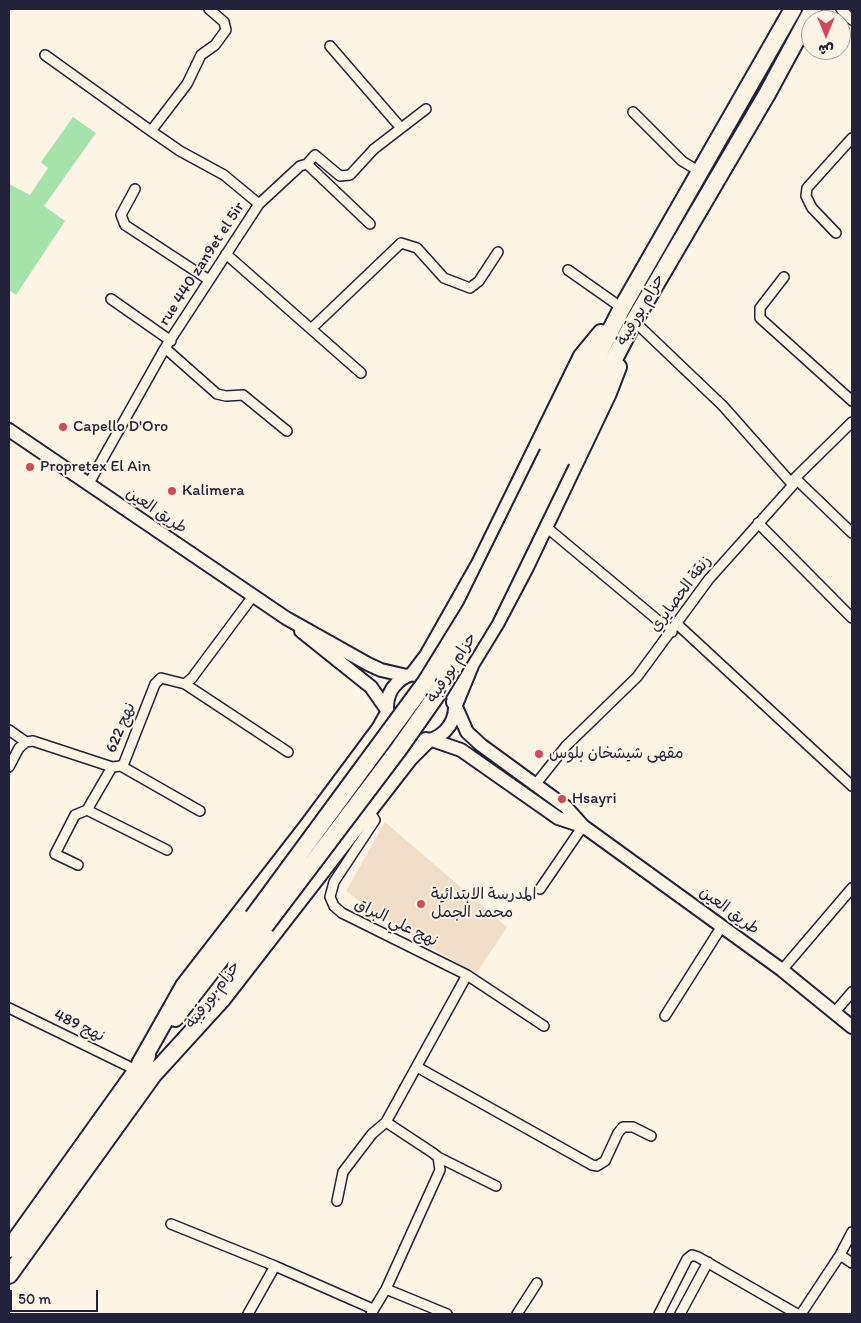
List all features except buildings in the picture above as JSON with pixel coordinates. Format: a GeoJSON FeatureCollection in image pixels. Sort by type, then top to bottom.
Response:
{"type":"FeatureCollection","features":[{"type":"Feature","properties":{"kind":"highway","name":"حزام بورقيبة"},"geometry":{"type":"LineString","coordinates":[[554,457],[622,308],[791,9]]}},
{"type":"Feature","properties":{"kind":"highway","name":"حزام بورقيبة"},"geometry":{"type":"LineString","coordinates":[[9,1275],[152,1077],[426,682],[471,609],[554,457],[767,94],[813,9]]}},
{"type":"Feature","properties":{"kind":"highway"},"geometry":{"type":"LineString","coordinates":[[411,675],[428,656],[480,564],[582,356],[622,308]]}},
{"type":"Feature","properties":{"kind":"highway"},"geometry":{"type":"LineString","coordinates":[[455,705],[462,680],[496,622],[545,526],[608,393],[634,321]]}},
{"type":"Feature","properties":{"kind":"highway"},"geometry":{"type":"LineString","coordinates":[[138,1067],[184,986],[380,729],[387,712]]}},
{"type":"Feature","properties":{"kind":"highway"},"geometry":{"type":"LineString","coordinates":[[152,1077],[222,999],[409,758],[429,741]]}},
{"type":"Feature","properties":{"kind":"highway","name":"حزام بورقيبة"},"geometry":{"type":"LineString","coordinates":[[9,1249],[138,1067],[259,921]]}},
{"type":"Feature","properties":{"kind":"main road","name":"طريق العين"},"geometry":{"type":"LineString","coordinates":[[9,430],[286,618],[381,670],[411,675]]}},
{"type":"Feature","properties":{"kind":"main road","name":"طريق العين"},"geometry":{"type":"LineString","coordinates":[[286,618],[321,649],[371,687],[387,712]]}},
{"type":"Feature","properties":{"kind":"main road"},"geometry":{"type":"LineString","coordinates":[[427,674],[438,678],[448,685],[455,705],[449,728],[429,741],[410,740],[400,735],[393,727],[387,712],[395,685],[411,675],[427,674]]}},
{"type":"Feature","properties":{"kind":"main road","name":"طريق العين"},"geometry":{"type":"LineString","coordinates":[[455,705],[467,732],[481,745],[566,808],[583,826],[782,970],[852,1026]]}},
{"type":"Feature","properties":{"kind":"main road","name":"طريق العين"},"geometry":{"type":"LineString","coordinates":[[429,741],[461,750],[558,818],[583,826]]}},
{"type":"Feature","properties":{"kind":"street"},"geometry":{"type":"LineString","coordinates":[[151,131],[187,84],[200,55],[215,45],[226,30],[224,22],[209,9]]}},
{"type":"Feature","properties":{"kind":"street"},"geometry":{"type":"LineString","coordinates":[[841,9],[852,20]]}},
{"type":"Feature","properties":{"kind":"street"},"geometry":{"type":"LineString","coordinates":[[330,46],[401,128]]}},
{"type":"Feature","properties":{"kind":"street","name":"rue 440 zan9et el 5ir"},"geometry":{"type":"LineString","coordinates":[[45,55],[172,146],[224,175],[259,204],[168,344],[88,485]]}},
{"type":"Feature","properties":{"kind":"street"},"geometry":{"type":"LineString","coordinates":[[259,204],[300,166],[307,164],[315,155],[340,176],[350,175],[374,149],[426,109]]}},
{"type":"Feature","properties":{"kind":"street"},"geometry":{"type":"LineString","coordinates":[[633,112],[682,161],[700,172]]}},
{"type":"Feature","properties":{"kind":"street"},"geometry":{"type":"LineString","coordinates":[[836,233],[812,208],[806,196],[807,188],[852,138]]}},
{"type":"Feature","properties":{"kind":"street"},"geometry":{"type":"LineString","coordinates":[[307,164],[370,224]]}},
{"type":"Feature","properties":{"kind":"street"},"geometry":{"type":"LineString","coordinates":[[135,189],[121,215],[124,225],[210,280]]}},
{"type":"Feature","properties":{"kind":"street"},"geometry":{"type":"LineString","coordinates":[[311,329],[401,243],[417,248],[444,278],[470,288],[480,281],[498,252]]}},
{"type":"Feature","properties":{"kind":"street"},"geometry":{"type":"LineString","coordinates":[[226,254],[361,373]]}},
{"type":"Feature","properties":{"kind":"street"},"geometry":{"type":"LineString","coordinates":[[568,270],[622,308]]}},
{"type":"Feature","properties":{"kind":"street"},"geometry":{"type":"LineString","coordinates":[[784,277],[760,308],[760,318],[852,401]]}},
{"type":"Feature","properties":{"kind":"street"},"geometry":{"type":"LineString","coordinates":[[111,299],[168,344],[217,394],[226,396],[243,395],[287,431]]}},
{"type":"Feature","properties":{"kind":"street"},"geometry":{"type":"LineString","coordinates":[[634,321],[724,406],[794,481],[852,533]]}},
{"type":"Feature","properties":{"kind":"street","name":"زنقة الحصايري"},"geometry":{"type":"LineString","coordinates":[[535,785],[566,746],[637,677],[709,579],[794,481],[852,422]]}},
{"type":"Feature","properties":{"kind":"street"},"geometry":{"type":"LineString","coordinates":[[758,523],[852,618]]}},
{"type":"Feature","properties":{"kind":"street"},"geometry":{"type":"LineString","coordinates":[[545,526],[674,628],[852,786]]}},
{"type":"Feature","properties":{"kind":"street"},"geometry":{"type":"LineString","coordinates":[[185,684],[253,596]]}},
{"type":"Feature","properties":{"kind":"street","name":"نهج 622"},"geometry":{"type":"LineString","coordinates":[[78,865],[55,854],[74,815],[87,810],[116,766],[160,678],[185,684],[288,752]]}},
{"type":"Feature","properties":{"kind":"street"},"geometry":{"type":"LineString","coordinates":[[9,730],[26,742],[42,743],[116,766],[200,811]]}},
{"type":"Feature","properties":{"kind":"street"},"geometry":{"type":"LineString","coordinates":[[9,767],[19,748],[26,742]]}},
{"type":"Feature","properties":{"kind":"street"},"geometry":{"type":"LineString","coordinates":[[87,810],[167,850]]}},
{"type":"Feature","properties":{"kind":"street","name":"نهج علي البراق"},"geometry":{"type":"LineString","coordinates":[[369,811],[375,820],[372,828],[334,882],[330,891],[331,902],[342,913],[468,975]]}},
{"type":"Feature","properties":{"kind":"street"},"geometry":{"type":"LineString","coordinates":[[540,889],[583,826]]}},
{"type":"Feature","properties":{"kind":"street"},"geometry":{"type":"LineString","coordinates":[[782,970],[852,888]]}},
{"type":"Feature","properties":{"kind":"street"},"geometry":{"type":"LineString","coordinates":[[665,1016],[722,926]]}},
{"type":"Feature","properties":{"kind":"street"},"geometry":{"type":"LineString","coordinates":[[337,1201],[343,1172],[372,1134],[386,1122],[468,975],[544,1026]]}},
{"type":"Feature","properties":{"kind":"street"},"geometry":{"type":"LineString","coordinates":[[834,1013],[852,992]]}},
{"type":"Feature","properties":{"kind":"street","name":"نهج 489"},"geometry":{"type":"LineString","coordinates":[[9,1008],[138,1067]]}},
{"type":"Feature","properties":{"kind":"street"},"geometry":{"type":"LineString","coordinates":[[417,1067],[592,1165],[597,1166],[605,1161],[618,1133],[624,1127],[633,1127],[650,1136]]}},
{"type":"Feature","properties":{"kind":"street"},"geometry":{"type":"LineString","coordinates":[[386,1122],[438,1157],[496,1186]]}},
{"type":"Feature","properties":{"kind":"street"},"geometry":{"type":"LineString","coordinates":[[171,1224],[275,1266],[372,1312],[386,1289],[440,1170],[438,1157]]}},
{"type":"Feature","properties":{"kind":"street"},"geometry":{"type":"LineString","coordinates":[[801,1314],[840,1255],[852,1232]]}},
{"type":"Feature","properties":{"kind":"street"},"geometry":{"type":"LineString","coordinates":[[659,1314],[687,1259],[696,1255],[797,1314]]}},
{"type":"Feature","properties":{"kind":"street"},"geometry":{"type":"LineString","coordinates":[[840,1255],[852,1264]]}},
{"type":"Feature","properties":{"kind":"street"},"geometry":{"type":"LineString","coordinates":[[680,1314],[708,1262]]}},
{"type":"Feature","properties":{"kind":"street"},"geometry":{"type":"LineString","coordinates":[[248,1314],[275,1266]]}},
{"type":"Feature","properties":{"kind":"street"},"geometry":{"type":"LineString","coordinates":[[517,1314],[537,1283]]}},
{"type":"Feature","properties":{"kind":"street"},"geometry":{"type":"LineString","coordinates":[[386,1289],[447,1314]]}},
{"type":"Feature","properties":{"kind":"shaded area","name":"المدرسة الابتدائية محمد الجمل"},"geometry":{"type":"Polygon","coordinates":[[[385,822],[507,927],[476,974],[379,916],[346,891],[385,822]]]}},
{"type":"Feature","properties":{"kind":"green space"},"geometry":{"type":"Polygon","coordinates":[[[73,117],[96,133],[44,206],[65,221],[16,295],[9,290],[9,184],[30,195],[48,168],[41,162],[73,117]]]}},
{"type":"Feature","properties":{"kind":"place","name":"Capello D'Oro"},"geometry":{"type":"Point","coordinates":[63,427]}},
{"type":"Feature","properties":{"kind":"place","name":"Propretex El Ain"},"geometry":{"type":"Point","coordinates":[30,467]}},
{"type":"Feature","properties":{"kind":"place","name":"Kalimera"},"geometry":{"type":"Point","coordinates":[172,491]}},
{"type":"Feature","properties":{"kind":"place","name":"مقهى شيشخان بلوس"},"geometry":{"type":"Point","coordinates":[539,754]}},
{"type":"Feature","properties":{"kind":"place","name":"Hsayri"},"geometry":{"type":"Point","coordinates":[562,799]}},
{"type":"Feature","properties":{"kind":"place","name":"المدرسة الابتدائية محمد الجمل"},"geometry":{"type":"Point","coordinates":[421,904]}}]}
